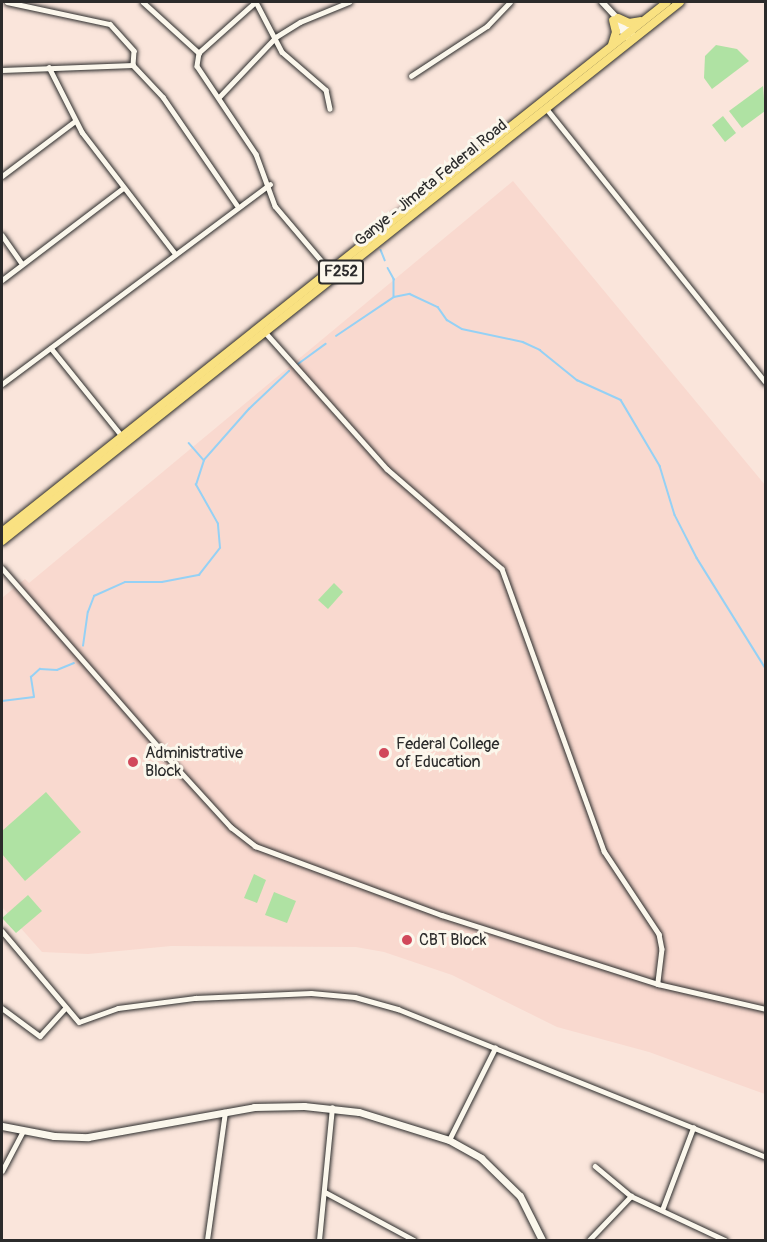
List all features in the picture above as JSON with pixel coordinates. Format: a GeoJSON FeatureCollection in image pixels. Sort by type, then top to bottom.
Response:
{"type":"FeatureCollection","features":[{"type":"Feature","properties":{"kind":"main road","name":"Ganye - Jimeta Federal Road"},"geometry":{"type":"LineString","coordinates":[[497,142],[546,108],[667,2]]}},
{"type":"Feature","properties":{"kind":"main road","name":"Ganye - Jimeta Federal Road"},"geometry":{"type":"LineString","coordinates":[[2,531],[332,274],[497,142],[611,46],[680,2]]}},
{"type":"Feature","properties":{"kind":"main road"},"geometry":{"type":"LineString","coordinates":[[611,46],[615,37],[616,19],[633,23],[649,16]]}},
{"type":"Feature","properties":{"kind":"main road","name":"Ganye - Jimeta Federal Road"},"geometry":{"type":"LineString","coordinates":[[2,541],[265,332],[332,274]]}},
{"type":"Feature","properties":{"kind":"main road"},"geometry":{"type":"LineString","coordinates":[[2,1126],[23,1131],[88,1137],[268,1106],[332,1108],[392,1120],[449,1140],[481,1158],[507,1180],[525,1202],[542,1240]]}},
{"type":"Feature","properties":{"kind":"street"},"geometry":{"type":"LineString","coordinates":[[7,2],[110,24],[134,51],[133,65],[163,97],[237,205]]}},
{"type":"Feature","properties":{"kind":"street"},"geometry":{"type":"LineString","coordinates":[[143,2],[199,53]]}},
{"type":"Feature","properties":{"kind":"street"},"geometry":{"type":"LineString","coordinates":[[330,109],[326,90],[282,52],[256,2],[199,53],[197,66],[220,96],[270,184],[275,206],[332,274]]}},
{"type":"Feature","properties":{"kind":"street"},"geometry":{"type":"LineString","coordinates":[[220,96],[276,37],[300,22],[350,2]]}},
{"type":"Feature","properties":{"kind":"street"},"geometry":{"type":"LineString","coordinates":[[411,76],[487,26],[510,2]]}},
{"type":"Feature","properties":{"kind":"street"},"geometry":{"type":"LineString","coordinates":[[602,2],[630,36]]}},
{"type":"Feature","properties":{"kind":"street"},"geometry":{"type":"LineString","coordinates":[[2,70],[133,65]]}},
{"type":"Feature","properties":{"kind":"street"},"geometry":{"type":"LineString","coordinates":[[49,67],[75,121],[123,188],[175,253]]}},
{"type":"Feature","properties":{"kind":"street"},"geometry":{"type":"LineString","coordinates":[[546,108],[765,382]]}},
{"type":"Feature","properties":{"kind":"street"},"geometry":{"type":"LineString","coordinates":[[2,176],[75,121]]}},
{"type":"Feature","properties":{"kind":"street"},"geometry":{"type":"LineString","coordinates":[[2,384],[237,205],[270,184]]}},
{"type":"Feature","properties":{"kind":"street"},"geometry":{"type":"LineString","coordinates":[[2,280],[21,262],[123,188]]}},
{"type":"Feature","properties":{"kind":"street"},"geometry":{"type":"LineString","coordinates":[[2,235],[21,262]]}},
{"type":"Feature","properties":{"kind":"street"},"geometry":{"type":"LineString","coordinates":[[265,332],[387,469],[502,569],[604,851],[659,934],[662,949],[658,984]]}},
{"type":"Feature","properties":{"kind":"street"},"geometry":{"type":"LineString","coordinates":[[51,348],[122,436]]}},
{"type":"Feature","properties":{"kind":"street"},"geometry":{"type":"LineString","coordinates":[[2,568],[178,770],[231,827],[255,846],[442,915],[658,984],[765,1009]]}},
{"type":"Feature","properties":{"kind":"street"},"geometry":{"type":"LineString","coordinates":[[2,931],[79,1022],[118,1008],[195,998],[311,993],[355,997],[398,1009],[765,1157]]}},
{"type":"Feature","properties":{"kind":"street"},"geometry":{"type":"LineString","coordinates":[[2,1008],[40,1036],[65,1008]]}},
{"type":"Feature","properties":{"kind":"street"},"geometry":{"type":"LineString","coordinates":[[449,1140],[495,1048]]}},
{"type":"Feature","properties":{"kind":"street"},"geometry":{"type":"LineString","coordinates":[[319,1240],[332,1108]]}},
{"type":"Feature","properties":{"kind":"street"},"geometry":{"type":"LineString","coordinates":[[207,1240],[225,1112]]}},
{"type":"Feature","properties":{"kind":"street"},"geometry":{"type":"LineString","coordinates":[[662,1210],[693,1128]]}},
{"type":"Feature","properties":{"kind":"street"},"geometry":{"type":"LineString","coordinates":[[2,1171],[23,1131]]}},
{"type":"Feature","properties":{"kind":"street"},"geometry":{"type":"LineString","coordinates":[[595,1166],[631,1196],[725,1240]]}},
{"type":"Feature","properties":{"kind":"street"},"geometry":{"type":"LineString","coordinates":[[325,1192],[414,1240]]}},
{"type":"Feature","properties":{"kind":"street"},"geometry":{"type":"LineString","coordinates":[[589,1240],[631,1196]]}},
{"type":"Feature","properties":{"kind":"shaded area","name":"Federal College of Education"},"geometry":{"type":"Polygon","coordinates":[[[513,181],[765,485],[765,1094],[649,1052],[557,1027],[452,975],[384,952],[356,947],[171,946],[88,954],[42,952],[2,907],[2,598],[25,579],[29,583],[513,181]]]}},
{"type":"Feature","properties":{"kind":"green space"},"geometry":{"type":"Polygon","coordinates":[[[716,45],[737,49],[749,61],[712,89],[704,78],[705,56],[716,45]]]}},
{"type":"Feature","properties":{"kind":"green space"},"geometry":{"type":"Polygon","coordinates":[[[763,86],[765,111],[742,128],[729,111],[763,86]]]}},
{"type":"Feature","properties":{"kind":"green space"},"geometry":{"type":"Polygon","coordinates":[[[723,116],[736,133],[725,142],[712,125],[723,116]]]}},
{"type":"Feature","properties":{"kind":"green space"},"geometry":{"type":"Polygon","coordinates":[[[334,583],[343,592],[328,609],[318,600],[334,583]]]}},
{"type":"Feature","properties":{"kind":"green space"},"geometry":{"type":"Polygon","coordinates":[[[46,792],[81,832],[25,881],[2,854],[2,831],[46,792]]]}},
{"type":"Feature","properties":{"kind":"green space"},"geometry":{"type":"Polygon","coordinates":[[[254,874],[266,880],[257,903],[244,898],[254,874]]]}},
{"type":"Feature","properties":{"kind":"green space"},"geometry":{"type":"Polygon","coordinates":[[[274,892],[296,901],[287,923],[265,915],[274,892]]]}},
{"type":"Feature","properties":{"kind":"green space"},"geometry":{"type":"Polygon","coordinates":[[[28,895],[42,911],[16,933],[2,918],[28,895]]]}},
{"type":"Feature","properties":{"kind":"waterway"},"geometry":{"type":"LineString","coordinates":[[381,250],[385,260]]}},
{"type":"Feature","properties":{"kind":"waterway"},"geometry":{"type":"LineString","coordinates":[[388,268],[394,279],[394,297]]}},
{"type":"Feature","properties":{"kind":"waterway"},"geometry":{"type":"LineString","coordinates":[[336,336],[394,297],[410,294],[438,307],[447,320],[462,329],[523,342],[540,350],[577,380],[621,400],[660,466],[675,515],[697,558],[766,669]]}},
{"type":"Feature","properties":{"kind":"waterway"},"geometry":{"type":"LineString","coordinates":[[298,364],[326,344]]}},
{"type":"Feature","properties":{"kind":"waterway"},"geometry":{"type":"LineString","coordinates":[[83,646],[88,612],[94,596],[125,582],[162,582],[199,575],[220,548],[218,524],[196,485],[204,460],[249,409],[289,371]]}},
{"type":"Feature","properties":{"kind":"waterway"},"geometry":{"type":"LineString","coordinates":[[189,443],[204,460]]}},
{"type":"Feature","properties":{"kind":"waterway"},"geometry":{"type":"LineString","coordinates":[[2,701],[34,697],[31,677],[40,669],[57,670],[74,663]]}},
{"type":"Feature","properties":{"kind":"place","name":"Federal College of Education"},"geometry":{"type":"Point","coordinates":[384,753]}},
{"type":"Feature","properties":{"kind":"place","name":"Administrative Block"},"geometry":{"type":"Point","coordinates":[133,762]}},
{"type":"Feature","properties":{"kind":"place","name":"CBT Block"},"geometry":{"type":"Point","coordinates":[407,940]}}]}
